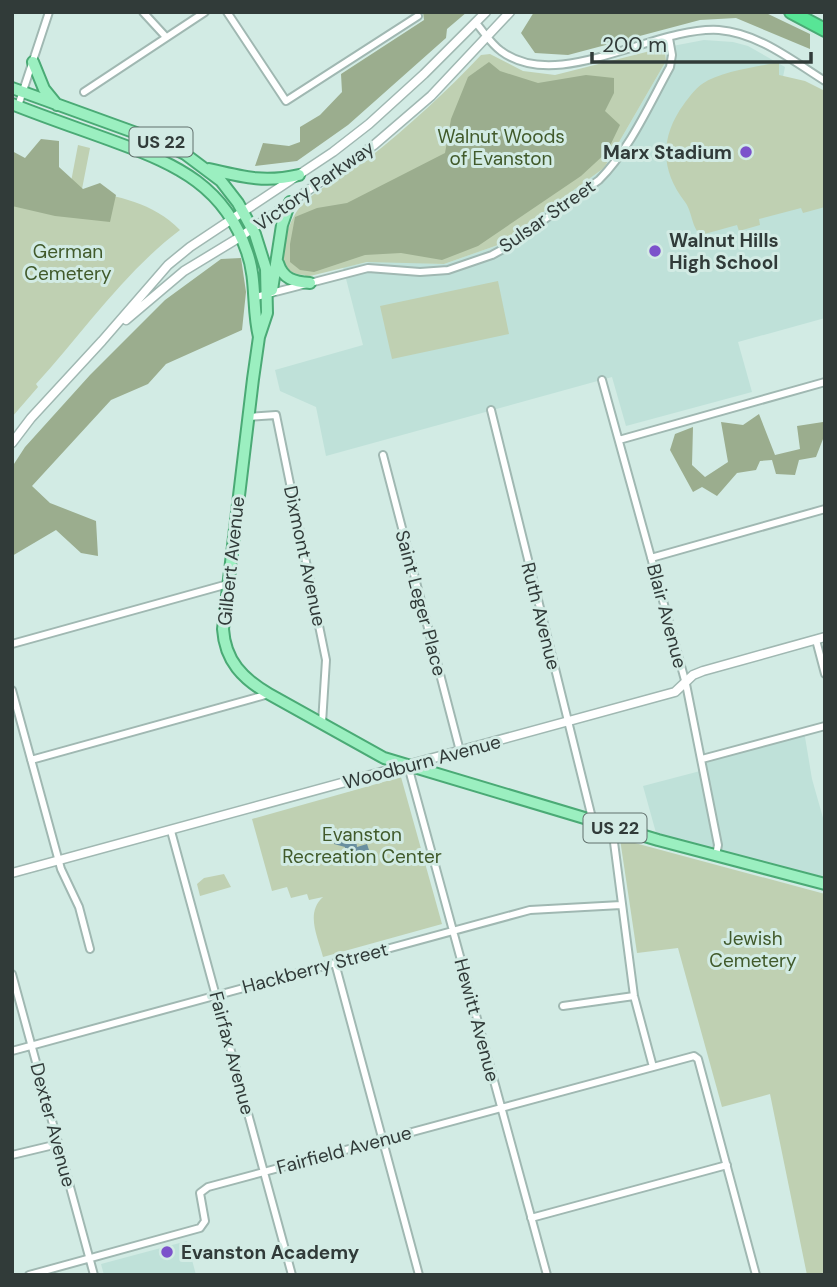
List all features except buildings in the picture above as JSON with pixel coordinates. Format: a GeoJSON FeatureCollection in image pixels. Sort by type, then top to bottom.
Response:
{"type":"FeatureCollection","features":[{"type":"Feature","properties":{"kind":"highway"},"geometry":{"type":"LineString","coordinates":[[791,12],[825,30]]}},
{"type":"Feature","properties":{"kind":"main road"},"geometry":{"type":"LineString","coordinates":[[33,62],[44,89],[57,105]]}},
{"type":"Feature","properties":{"kind":"main road","name":"US 22"},"geometry":{"type":"LineString","coordinates":[[18,90],[161,142],[208,169],[229,191],[252,229],[266,269],[269,293]]}},
{"type":"Feature","properties":{"kind":"main road","name":"Gilbert Avenue"},"geometry":{"type":"LineString","coordinates":[[15,105],[171,164],[206,188],[227,210],[249,259],[256,297],[259,337]]}},
{"type":"Feature","properties":{"kind":"main road"},"geometry":{"type":"LineString","coordinates":[[208,169],[257,180],[276,180],[299,175]]}},
{"type":"Feature","properties":{"kind":"main road","name":"Gilbert Avenue"},"geometry":{"type":"LineString","coordinates":[[290,202],[282,225],[267,313],[259,337],[223,629],[226,649],[238,670],[253,685],[384,758],[408,766]]}},
{"type":"Feature","properties":{"kind":"main road"},"geometry":{"type":"LineString","coordinates":[[277,260],[280,271],[289,279],[310,283]]}},
{"type":"Feature","properties":{"kind":"main road","name":"US 22"},"geometry":{"type":"LineString","coordinates":[[408,766],[593,822],[825,884]]}},
{"type":"Feature","properties":{"kind":"street"},"geometry":{"type":"LineString","coordinates":[[15,105],[18,90],[33,62],[49,12]]}},
{"type":"Feature","properties":{"kind":"street"},"geometry":{"type":"LineString","coordinates":[[143,12],[166,37]]}},
{"type":"Feature","properties":{"kind":"street"},"geometry":{"type":"LineString","coordinates":[[84,92],[205,12]]}},
{"type":"Feature","properties":{"kind":"street"},"geometry":{"type":"LineString","coordinates":[[227,12],[286,100],[418,16]]}},
{"type":"Feature","properties":{"kind":"street","name":"Victory Parkway"},"geometry":{"type":"LineString","coordinates":[[12,443],[31,418],[168,265],[190,247],[299,175],[369,124],[486,12]]}},
{"type":"Feature","properties":{"kind":"street","name":"Victory Parkway"},"geometry":{"type":"LineString","coordinates":[[102,341],[164,286],[344,166],[400,123],[488,38],[510,12]]}},
{"type":"Feature","properties":{"kind":"street"},"geometry":{"type":"LineString","coordinates":[[476,23],[501,51],[513,58],[546,66],[570,64],[706,30],[733,32],[764,44],[825,81]]}},
{"type":"Feature","properties":{"kind":"street","name":"Sulsar Street"},"geometry":{"type":"LineString","coordinates":[[256,297],[368,268],[420,272],[447,270],[505,248],[599,180],[616,160],[670,67],[672,55],[669,38]]}},
{"type":"Feature","properties":{"kind":"street","name":"Blair Avenue"},"geometry":{"type":"LineString","coordinates":[[602,380],[686,684],[719,845],[716,855]]}},
{"type":"Feature","properties":{"kind":"street"},"geometry":{"type":"LineString","coordinates":[[619,440],[825,382]]}},
{"type":"Feature","properties":{"kind":"street","name":"Ruth Avenue"},"geometry":{"type":"LineString","coordinates":[[491,410],[593,822]]}},
{"type":"Feature","properties":{"kind":"street","name":"Dixmont Avenue"},"geometry":{"type":"LineString","coordinates":[[248,417],[276,415],[326,660],[322,725]]}},
{"type":"Feature","properties":{"kind":"street","name":"Saint Leger Place"},"geometry":{"type":"LineString","coordinates":[[383,455],[460,751]]}},
{"type":"Feature","properties":{"kind":"street"},"geometry":{"type":"LineString","coordinates":[[651,558],[825,509]]}},
{"type":"Feature","properties":{"kind":"street"},"geometry":{"type":"LineString","coordinates":[[12,644],[228,584]]}},
{"type":"Feature","properties":{"kind":"street"},"geometry":{"type":"LineString","coordinates":[[820,638],[825,674]]}},
{"type":"Feature","properties":{"kind":"street","name":"Woodburn Avenue"},"geometry":{"type":"LineString","coordinates":[[12,873],[675,692],[693,675],[702,671],[820,638]]}},
{"type":"Feature","properties":{"kind":"street"},"geometry":{"type":"LineString","coordinates":[[12,690],[59,861],[67,887],[79,907],[90,949]]}},
{"type":"Feature","properties":{"kind":"street"},"geometry":{"type":"LineString","coordinates":[[32,760],[269,694]]}},
{"type":"Feature","properties":{"kind":"street"},"geometry":{"type":"LineString","coordinates":[[702,759],[825,726]]}},
{"type":"Feature","properties":{"kind":"street","name":"Hewitt Avenue"},"geometry":{"type":"LineString","coordinates":[[408,766],[547,1275]]}},
{"type":"Feature","properties":{"kind":"street"},"geometry":{"type":"LineString","coordinates":[[612,827],[634,996],[653,1067]]}},
{"type":"Feature","properties":{"kind":"street","name":"Fairfax Avenue"},"geometry":{"type":"LineString","coordinates":[[171,831],[292,1275]]}},
{"type":"Feature","properties":{"kind":"street","name":"Hackberry Street"},"geometry":{"type":"LineString","coordinates":[[12,1051],[530,910],[621,905]]}},
{"type":"Feature","properties":{"kind":"street"},"geometry":{"type":"LineString","coordinates":[[335,962],[419,1275]]}},
{"type":"Feature","properties":{"kind":"street","name":"Dexter Avenue"},"geometry":{"type":"LineString","coordinates":[[12,974],[94,1275]]}},
{"type":"Feature","properties":{"kind":"street"},"geometry":{"type":"LineString","coordinates":[[563,1006],[634,996]]}},
{"type":"Feature","properties":{"kind":"street","name":"Fairfield Avenue"},"geometry":{"type":"LineString","coordinates":[[29,1275],[200,1228],[205,1221],[200,1198],[202,1190],[694,1056],[698,1059],[727,1165]]}},
{"type":"Feature","properties":{"kind":"street"},"geometry":{"type":"LineString","coordinates":[[12,1155],[58,1144]]}},
{"type":"Feature","properties":{"kind":"street"},"geometry":{"type":"LineString","coordinates":[[531,1218],[727,1165],[756,1275]]}},
{"type":"Feature","properties":{"kind":"shaded area","name":"Walnut Hills High School"},"geometry":{"type":"Polygon","coordinates":[[[704,40],[748,46],[785,67],[783,77],[825,91],[825,318],[738,342],[752,392],[626,426],[612,377],[326,456],[316,407],[280,391],[275,370],[363,345],[343,267],[375,261],[444,264],[498,245],[604,168],[666,61],[666,53],[662,48],[704,40]]]}},
{"type":"Feature","properties":{"kind":"shaded area"},"geometry":{"type":"Polygon","coordinates":[[[804,731],[812,779],[825,825],[825,884],[658,840],[643,786],[704,770],[702,759],[804,731]]]}},
{"type":"Feature","properties":{"kind":"shaded area"},"geometry":{"type":"Polygon","coordinates":[[[355,832],[357,847],[367,844],[371,856],[344,864],[340,852],[345,850],[345,847],[334,844],[340,835],[355,832]]]}},
{"type":"Feature","properties":{"kind":"shaded area","name":"Evanston Academy"},"geometry":{"type":"Polygon","coordinates":[[[187,1241],[196,1275],[104,1275],[101,1264],[187,1241]]]}},
{"type":"Feature","properties":{"kind":"green space"},"geometry":{"type":"Polygon","coordinates":[[[423,12],[467,12],[447,29],[446,38],[348,125],[297,161],[255,166],[263,143],[289,146],[300,142],[300,127],[320,115],[342,92],[341,74],[424,20],[423,12]]]}},
{"type":"Feature","properties":{"kind":"green space"},"geometry":{"type":"Polygon","coordinates":[[[534,12],[764,12],[810,34],[810,49],[736,18],[700,20],[568,55],[535,53],[521,33],[534,12]]]}},
{"type":"Feature","properties":{"kind":"green space","name":"Walnut Woods of Evanston"},"geometry":{"type":"Polygon","coordinates":[[[662,48],[666,61],[604,168],[498,245],[444,264],[367,262],[306,277],[292,272],[285,265],[283,256],[289,226],[306,200],[385,145],[481,55],[490,54],[523,71],[555,75],[662,48]]]}},
{"type":"Feature","properties":{"kind":"green space","name":"Walnut Woods of Evanston"},"geometry":{"type":"Polygon","coordinates":[[[489,62],[500,71],[538,83],[586,75],[614,78],[614,93],[605,111],[620,125],[607,152],[581,176],[478,246],[442,260],[401,253],[365,255],[314,272],[300,270],[290,262],[295,217],[317,208],[347,203],[445,153],[451,119],[468,77],[489,62]]]}},
{"type":"Feature","properties":{"kind":"green space","name":"Marx Stadium"},"geometry":{"type":"Polygon","coordinates":[[[779,62],[779,75],[805,81],[825,91],[825,207],[803,213],[801,208],[759,219],[760,225],[739,231],[737,225],[701,235],[695,228],[688,206],[677,190],[667,166],[667,141],[676,116],[702,84],[729,73],[779,62]]]}},
{"type":"Feature","properties":{"kind":"green space"},"geometry":{"type":"Polygon","coordinates":[[[41,139],[59,141],[59,167],[83,189],[100,183],[116,195],[110,222],[55,216],[12,206],[12,151],[25,158],[41,139]]]}},
{"type":"Feature","properties":{"kind":"green space","name":"German Cemetery"},"geometry":{"type":"Polygon","coordinates":[[[78,145],[90,148],[82,189],[147,207],[180,230],[122,284],[36,384],[38,387],[12,417],[12,200],[70,187],[78,145]]]}},
{"type":"Feature","properties":{"kind":"green space"},"geometry":{"type":"Polygon","coordinates":[[[241,258],[246,292],[242,330],[166,364],[148,384],[111,400],[32,486],[50,503],[96,521],[98,556],[81,553],[56,530],[12,556],[12,467],[25,447],[90,375],[165,300],[221,259],[241,258]]]}},
{"type":"Feature","properties":{"kind":"green space"},"geometry":{"type":"Polygon","coordinates":[[[498,281],[509,334],[392,359],[380,306],[498,281]]]}},
{"type":"Feature","properties":{"kind":"green space"},"geometry":{"type":"Polygon","coordinates":[[[759,414],[775,455],[800,449],[797,426],[823,422],[823,439],[816,457],[799,460],[795,475],[776,474],[772,460],[760,461],[756,470],[737,473],[717,496],[702,487],[693,492],[670,450],[675,434],[693,427],[692,465],[705,477],[728,462],[721,422],[743,425],[759,414]]]}},
{"type":"Feature","properties":{"kind":"green space","name":"Evanston Recreation Center"},"geometry":{"type":"Polygon","coordinates":[[[401,777],[442,924],[323,957],[314,918],[318,903],[323,897],[309,900],[307,894],[291,898],[287,887],[272,891],[252,819],[401,777]]]}},
{"type":"Feature","properties":{"kind":"green space","name":"Jewish Cemetery"},"geometry":{"type":"Polygon","coordinates":[[[620,839],[825,894],[825,1275],[807,1275],[770,1094],[722,1107],[678,948],[637,953],[620,839]]]}},
{"type":"Feature","properties":{"kind":"green space"},"geometry":{"type":"Polygon","coordinates":[[[224,874],[231,887],[200,896],[197,884],[204,878],[224,874]]]}},
{"type":"Feature","properties":{"kind":"place","name":"Marx Stadium"},"geometry":{"type":"Point","coordinates":[746,152]}},
{"type":"Feature","properties":{"kind":"place","name":"Walnut Hills High School"},"geometry":{"type":"Point","coordinates":[655,251]}},
{"type":"Feature","properties":{"kind":"place","name":"Evanston Academy"},"geometry":{"type":"Point","coordinates":[167,1252]}}]}
